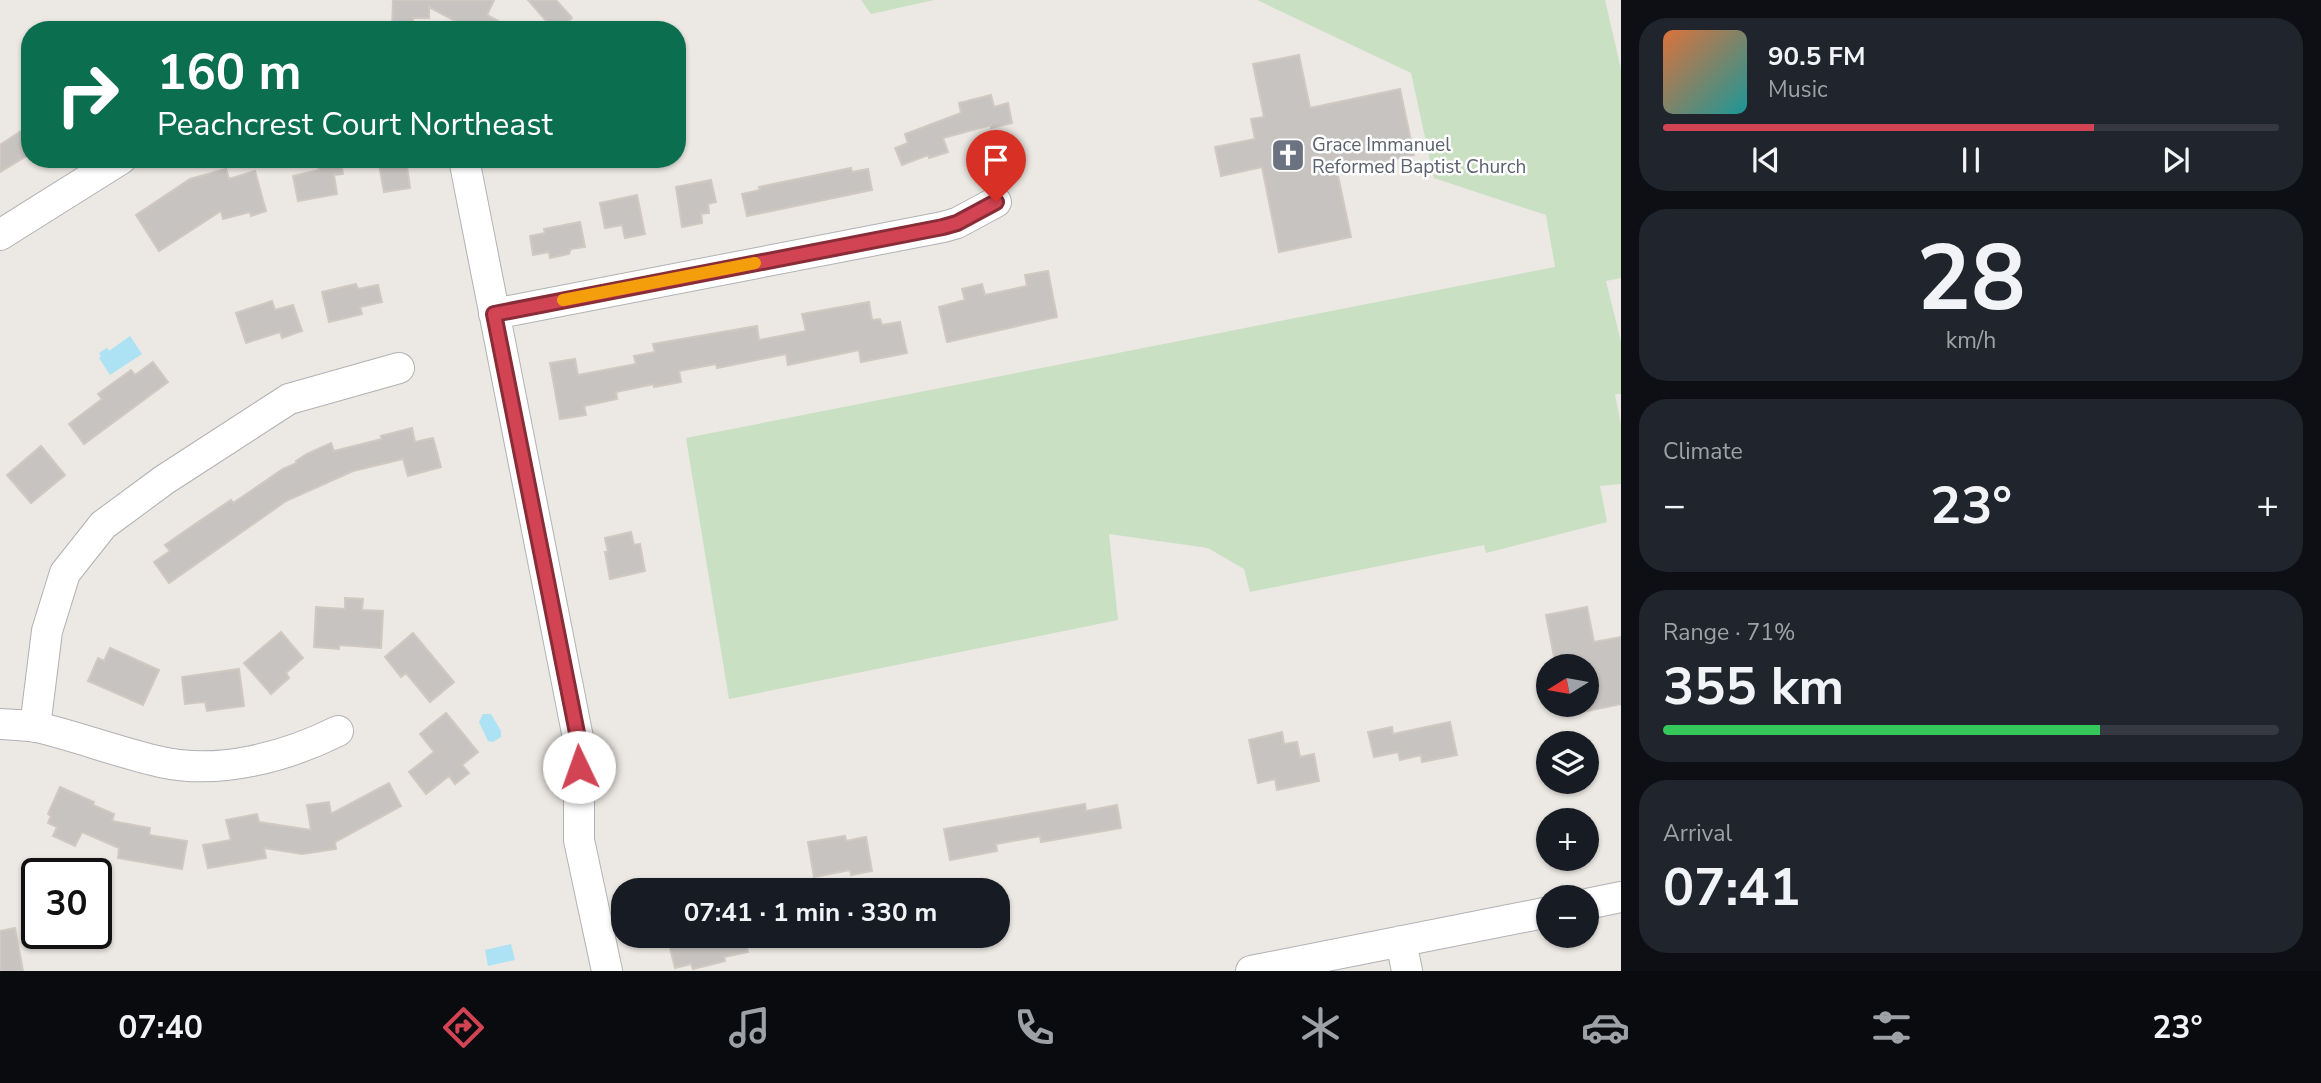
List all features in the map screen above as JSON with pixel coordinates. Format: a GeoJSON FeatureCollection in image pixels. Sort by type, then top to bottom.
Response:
{"type":"FeatureCollection","features":[{"type":"Feature","properties":{"kind":"street"},"geometry":{"type":"LineString","coordinates":[[0,235],[107,168]]}},
{"type":"Feature","properties":{"kind":"street"},"geometry":{"type":"LineString","coordinates":[[466,168],[579,743],[579,840],[607,971]]}},
{"type":"Feature","properties":{"kind":"street"},"geometry":{"type":"LineString","coordinates":[[494,314],[943,227],[957,223],[996,202]]}},
{"type":"Feature","properties":{"kind":"street"},"geometry":{"type":"LineString","coordinates":[[35,727],[47,631],[65,573],[103,525],[164,480],[289,399],[399,368]]}},
{"type":"Feature","properties":{"kind":"street"},"geometry":{"type":"LineString","coordinates":[[0,723],[35,727],[163,763],[207,767],[258,760],[318,741],[338,731]]}},
{"type":"Feature","properties":{"kind":"street"},"geometry":{"type":"LineString","coordinates":[[1599,902],[1621,897]]}},
{"type":"Feature","properties":{"kind":"street"},"geometry":{"type":"LineString","coordinates":[[1251,971],[1536,915]]}},
{"type":"Feature","properties":{"kind":"street"},"geometry":{"type":"LineString","coordinates":[[1401,941],[1406,971]]}},
{"type":"Feature","properties":{"kind":"green space"},"geometry":{"type":"Polygon","coordinates":[[[861,0],[934,0],[871,14],[861,0]]]}},
{"type":"Feature","properties":{"kind":"green space"},"geometry":{"type":"Polygon","coordinates":[[[1257,0],[1605,0],[1621,69],[1621,278],[1606,281],[1621,342],[1621,394],[1615,394],[1621,425],[1621,484],[1600,486],[1607,522],[1486,553],[1484,545],[1250,592],[1244,569],[1208,548],[1109,534],[1118,620],[729,699],[686,438],[1555,267],[1546,215],[1434,178],[1411,73],[1257,0]]]}},
{"type":"Feature","properties":{"kind":"water"},"geometry":{"type":"Polygon","coordinates":[[[130,336],[142,354],[110,375],[99,358],[99,353],[107,348],[109,351],[130,336]]]}},
{"type":"Feature","properties":{"kind":"water"},"geometry":{"type":"Polygon","coordinates":[[[483,714],[491,714],[501,731],[501,737],[493,742],[488,741],[479,722],[483,714]]]}},
{"type":"Feature","properties":{"kind":"water"},"geometry":{"type":"Polygon","coordinates":[[[511,944],[515,960],[488,966],[485,950],[511,944]]]}},
{"type":"Feature","properties":{"kind":"building"},"geometry":{"type":"Polygon","coordinates":[[[393,0],[494,0],[487,15],[498,21],[455,21],[429,7],[429,18],[392,21],[393,0]]]}},
{"type":"Feature","properties":{"kind":"building"},"geometry":{"type":"Polygon","coordinates":[[[528,0],[556,0],[572,18],[569,21],[546,21],[528,0]]]}},
{"type":"Feature","properties":{"kind":"building"},"geometry":{"type":"Polygon","coordinates":[[[1299,55],[1310,108],[1400,89],[1414,155],[1337,171],[1351,237],[1279,252],[1262,167],[1221,176],[1215,147],[1255,139],[1251,119],[1264,117],[1253,64],[1299,55]]]}},
{"type":"Feature","properties":{"kind":"building"},"geometry":{"type":"Polygon","coordinates":[[[991,95],[994,107],[1008,103],[1012,123],[991,128],[991,125],[943,138],[948,152],[929,158],[928,155],[902,165],[895,148],[908,143],[905,134],[961,113],[959,103],[991,95]]]}},
{"type":"Feature","properties":{"kind":"building"},"geometry":{"type":"Polygon","coordinates":[[[21,131],[21,159],[0,172],[0,145],[21,131]]]}},
{"type":"Feature","properties":{"kind":"building"},"geometry":{"type":"Polygon","coordinates":[[[342,168],[343,174],[334,175],[337,194],[298,201],[293,176],[342,168]]]}},
{"type":"Feature","properties":{"kind":"building"},"geometry":{"type":"Polygon","coordinates":[[[380,168],[407,168],[410,188],[384,192],[380,168]]]}},
{"type":"Feature","properties":{"kind":"building"},"geometry":{"type":"Polygon","coordinates":[[[851,168],[852,172],[868,169],[872,190],[747,216],[742,194],[760,190],[759,187],[851,168]]]}},
{"type":"Feature","properties":{"kind":"building"},"geometry":{"type":"Polygon","coordinates":[[[226,169],[229,179],[255,171],[266,211],[251,216],[250,212],[223,219],[221,211],[159,251],[136,215],[190,179],[226,169]]]}},
{"type":"Feature","properties":{"kind":"building"},"geometry":{"type":"Polygon","coordinates":[[[711,180],[716,202],[708,204],[709,213],[701,214],[702,223],[682,227],[676,187],[711,180]]]}},
{"type":"Feature","properties":{"kind":"building"},"geometry":{"type":"Polygon","coordinates":[[[637,195],[645,234],[625,238],[622,225],[605,228],[600,203],[637,195]]]}},
{"type":"Feature","properties":{"kind":"building"},"geometry":{"type":"Polygon","coordinates":[[[580,222],[585,247],[571,249],[569,254],[550,258],[549,252],[533,255],[530,236],[545,233],[544,229],[580,222]]]}},
{"type":"Feature","properties":{"kind":"building"},"geometry":{"type":"Polygon","coordinates":[[[1048,271],[1057,317],[947,342],[939,307],[965,300],[962,289],[982,284],[985,295],[1027,286],[1025,275],[1048,271]]]}},
{"type":"Feature","properties":{"kind":"building"},"geometry":{"type":"Polygon","coordinates":[[[356,284],[358,289],[378,285],[382,302],[360,307],[362,314],[329,322],[322,292],[356,284]]]}},
{"type":"Feature","properties":{"kind":"building"},"geometry":{"type":"Polygon","coordinates":[[[272,301],[275,310],[293,305],[302,331],[282,338],[280,332],[246,343],[236,313],[272,301]]]}},
{"type":"Feature","properties":{"kind":"building"},"geometry":{"type":"Polygon","coordinates":[[[869,302],[872,320],[880,319],[882,325],[900,322],[907,353],[861,362],[859,350],[788,365],[786,354],[717,368],[716,364],[679,371],[681,382],[654,387],[654,384],[616,392],[617,399],[584,406],[586,415],[560,419],[550,363],[575,359],[578,375],[636,364],[634,356],[655,352],[653,344],[757,326],[759,340],[806,331],[802,314],[869,302]]]}},
{"type":"Feature","properties":{"kind":"building"},"geometry":{"type":"Polygon","coordinates":[[[153,362],[168,382],[84,444],[69,424],[102,399],[98,394],[131,370],[135,375],[153,362]]]}},
{"type":"Feature","properties":{"kind":"building"},"geometry":{"type":"Polygon","coordinates":[[[412,428],[415,442],[433,438],[441,467],[408,476],[403,459],[353,471],[286,501],[169,583],[154,562],[170,551],[165,545],[231,500],[233,503],[307,454],[331,443],[334,451],[412,428]]]}},
{"type":"Feature","properties":{"kind":"building"},"geometry":{"type":"Polygon","coordinates":[[[41,446],[65,475],[31,503],[7,475],[41,446]]]}},
{"type":"Feature","properties":{"kind":"building"},"geometry":{"type":"Polygon","coordinates":[[[631,532],[634,545],[640,544],[645,571],[610,579],[605,538],[631,532]]]}},
{"type":"Feature","properties":{"kind":"building"},"geometry":{"type":"Polygon","coordinates":[[[345,598],[363,599],[362,610],[383,611],[381,648],[339,645],[339,649],[314,647],[316,607],[345,609],[345,598]]]}},
{"type":"Feature","properties":{"kind":"building"},"geometry":{"type":"Polygon","coordinates":[[[1587,607],[1594,642],[1621,637],[1621,704],[1600,708],[1600,654],[1554,654],[1546,615],[1587,607]]]}},
{"type":"Feature","properties":{"kind":"building"},"geometry":{"type":"Polygon","coordinates":[[[281,632],[303,658],[286,673],[289,678],[271,694],[244,663],[281,632]]]}},
{"type":"Feature","properties":{"kind":"building"},"geometry":{"type":"Polygon","coordinates":[[[413,633],[454,682],[430,702],[406,673],[401,677],[385,657],[413,633]]]}},
{"type":"Feature","properties":{"kind":"building"},"geometry":{"type":"Polygon","coordinates":[[[110,648],[159,670],[143,705],[88,681],[98,658],[104,661],[110,648]]]}},
{"type":"Feature","properties":{"kind":"building"},"geometry":{"type":"Polygon","coordinates":[[[239,669],[244,706],[207,711],[205,702],[185,704],[182,677],[239,669]]]}},
{"type":"Feature","properties":{"kind":"building"},"geometry":{"type":"Polygon","coordinates":[[[446,713],[478,752],[462,765],[469,773],[455,784],[449,776],[426,794],[409,772],[434,752],[420,734],[446,713]]]}},
{"type":"Feature","properties":{"kind":"building"},"geometry":{"type":"Polygon","coordinates":[[[1450,722],[1457,755],[1422,762],[1421,755],[1400,760],[1398,752],[1374,757],[1368,732],[1392,727],[1393,734],[1450,722]]]}},
{"type":"Feature","properties":{"kind":"building"},"geometry":{"type":"Polygon","coordinates":[[[1282,732],[1284,744],[1297,742],[1300,757],[1314,754],[1319,781],[1277,790],[1275,779],[1258,783],[1249,740],[1282,732]]]}},
{"type":"Feature","properties":{"kind":"building"},"geometry":{"type":"Polygon","coordinates":[[[389,783],[401,806],[335,842],[336,849],[302,854],[264,848],[266,858],[208,868],[203,845],[231,840],[226,820],[257,814],[259,822],[311,830],[307,805],[329,802],[331,814],[389,783]]]}},
{"type":"Feature","properties":{"kind":"building"},"geometry":{"type":"Polygon","coordinates":[[[60,787],[114,814],[112,821],[150,828],[149,835],[187,841],[182,869],[118,858],[119,848],[82,832],[75,846],[53,836],[57,827],[48,823],[51,816],[48,814],[60,787]]]}},
{"type":"Feature","properties":{"kind":"building"},"geometry":{"type":"Polygon","coordinates":[[[1085,804],[1086,811],[1117,805],[1121,828],[1041,842],[1040,836],[996,844],[997,851],[950,860],[944,829],[1085,804]]]}},
{"type":"Feature","properties":{"kind":"building"},"geometry":{"type":"Polygon","coordinates":[[[845,836],[846,841],[866,837],[872,871],[851,875],[850,870],[814,877],[808,842],[845,836]]]}},
{"type":"Feature","properties":{"kind":"building"},"geometry":{"type":"Polygon","coordinates":[[[15,928],[23,971],[0,971],[0,931],[15,928]]]}},
{"type":"Feature","properties":{"kind":"building"},"geometry":{"type":"Polygon","coordinates":[[[670,948],[747,948],[748,952],[724,957],[725,961],[693,969],[691,964],[675,968],[670,948]]]}},
{"type":"Feature","properties":{"kind":"slow traffic"},"geometry":{"type":"LineString","coordinates":[[563,300],[755,263]]}},
{"type":"Feature","properties":{"kind":"place","name":"Grace Immanuel Reformed Baptist Church"},"geometry":{"type":"Point","coordinates":[1288,155]}},
{"type":"Feature","properties":{"kind":"route"},"geometry":{"type":"LineString","coordinates":[[579,767],[579,743],[494,314],[943,227],[957,223],[996,202]]}}]}
